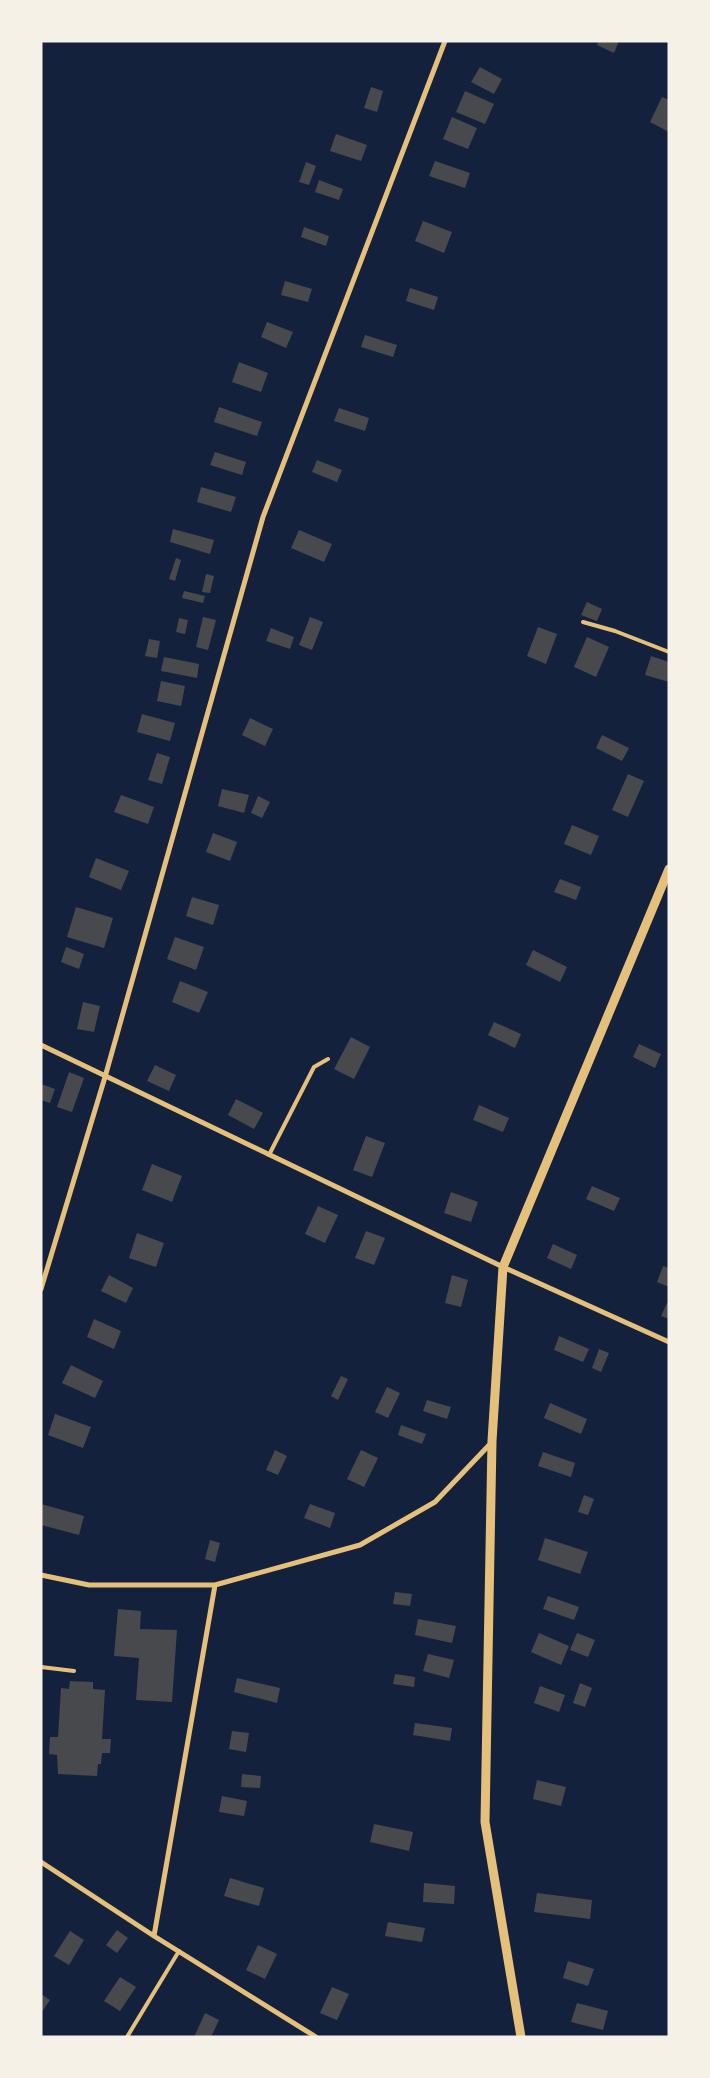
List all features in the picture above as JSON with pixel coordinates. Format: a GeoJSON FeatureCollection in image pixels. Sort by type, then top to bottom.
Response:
{"type":"FeatureCollection","features":[{"type":"Feature","properties":{"kind":"street"},"geometry":{"type":"LineString","coordinates":[[41,1289],[106,1077],[263,517],[445,41]]}},
{"type":"Feature","properties":{"kind":"street"},"geometry":{"type":"LineString","coordinates":[[521,2037],[485,1822],[492,1442],[503,1267],[669,868]]}},
{"type":"Feature","properties":{"kind":"street"},"geometry":{"type":"LineString","coordinates":[[41,1045],[503,1267],[669,1342]]}},
{"type":"Feature","properties":{"kind":"street"},"geometry":{"type":"LineString","coordinates":[[41,1575],[89,1585],[215,1585],[360,1545],[435,1502],[492,1442]]}},
{"type":"Feature","properties":{"kind":"street"},"geometry":{"type":"LineString","coordinates":[[154,1936],[215,1585]]}},
{"type":"Feature","properties":{"kind":"street"},"geometry":{"type":"LineString","coordinates":[[41,1862],[154,1936],[316,2037]]}},
{"type":"Feature","properties":{"kind":"lane"},"geometry":{"type":"LineString","coordinates":[[583,622],[615,631],[669,652]]}},
{"type":"Feature","properties":{"kind":"lane"},"geometry":{"type":"LineString","coordinates":[[269,1155],[314,1067],[328,1059]]}},
{"type":"Feature","properties":{"kind":"lane"},"geometry":{"type":"LineString","coordinates":[[41,1667],[74,1671]]}},
{"type":"Feature","properties":{"kind":"lane"},"geometry":{"type":"LineString","coordinates":[[127,2037],[179,1951]]}},
{"type":"Feature","properties":{"kind":"building"},"geometry":{"type":"Polygon","coordinates":[[[599,41],[619,41],[614,53],[597,45],[599,41]]]}},
{"type":"Feature","properties":{"kind":"building"},"geometry":{"type":"Polygon","coordinates":[[[480,67],[502,79],[494,94],[471,82],[480,67]]]}},
{"type":"Feature","properties":{"kind":"building"},"geometry":{"type":"Polygon","coordinates":[[[371,87],[383,91],[377,112],[364,108],[371,87]]]}},
{"type":"Feature","properties":{"kind":"building"},"geometry":{"type":"Polygon","coordinates":[[[465,91],[494,104],[485,124],[456,112],[465,91]]]}},
{"type":"Feature","properties":{"kind":"building"},"geometry":{"type":"Polygon","coordinates":[[[662,97],[669,100],[669,132],[650,122],[662,97]]]}},
{"type":"Feature","properties":{"kind":"building"},"geometry":{"type":"Polygon","coordinates":[[[452,117],[477,128],[468,149],[443,139],[452,117]]]}},
{"type":"Feature","properties":{"kind":"building"},"geometry":{"type":"Polygon","coordinates":[[[336,134],[367,145],[361,161],[330,151],[336,134]]]}},
{"type":"Feature","properties":{"kind":"building"},"geometry":{"type":"Polygon","coordinates":[[[435,161],[470,173],[465,188],[429,176],[435,161]]]}},
{"type":"Feature","properties":{"kind":"building"},"geometry":{"type":"Polygon","coordinates":[[[306,162],[316,166],[309,185],[299,182],[306,162]]]}},
{"type":"Feature","properties":{"kind":"building"},"geometry":{"type":"Polygon","coordinates":[[[319,180],[343,189],[339,200],[315,192],[319,180]]]}},
{"type":"Feature","properties":{"kind":"building"},"geometry":{"type":"Polygon","coordinates":[[[423,221],[452,232],[444,253],[415,241],[423,221]]]}},
{"type":"Feature","properties":{"kind":"building"},"geometry":{"type":"Polygon","coordinates":[[[304,227],[329,236],[326,246],[301,237],[304,227]]]}},
{"type":"Feature","properties":{"kind":"building"},"geometry":{"type":"Polygon","coordinates":[[[285,281],[312,289],[308,302],[281,295],[285,281]]]}},
{"type":"Feature","properties":{"kind":"building"},"geometry":{"type":"Polygon","coordinates":[[[410,288],[438,297],[434,310],[406,301],[410,288]]]}},
{"type":"Feature","properties":{"kind":"building"},"geometry":{"type":"Polygon","coordinates":[[[267,322],[293,332],[286,348],[261,337],[267,322]]]}},
{"type":"Feature","properties":{"kind":"building"},"geometry":{"type":"Polygon","coordinates":[[[365,335],[397,345],[393,357],[361,347],[365,335]]]}},
{"type":"Feature","properties":{"kind":"building"},"geometry":{"type":"Polygon","coordinates":[[[239,362],[268,373],[261,392],[232,382],[239,362]]]}},
{"type":"Feature","properties":{"kind":"building"},"geometry":{"type":"Polygon","coordinates":[[[219,407],[262,422],[257,436],[214,422],[219,407]]]}},
{"type":"Feature","properties":{"kind":"building"},"geometry":{"type":"Polygon","coordinates":[[[339,408],[369,418],[365,431],[334,421],[339,408]]]}},
{"type":"Feature","properties":{"kind":"building"},"geometry":{"type":"Polygon","coordinates":[[[215,452],[246,462],[242,475],[210,465],[215,452]]]}},
{"type":"Feature","properties":{"kind":"building"},"geometry":{"type":"Polygon","coordinates":[[[317,460],[342,470],[337,482],[312,472],[317,460]]]}},
{"type":"Feature","properties":{"kind":"building"},"geometry":{"type":"Polygon","coordinates":[[[201,487],[236,497],[231,512],[197,502],[201,487]]]}},
{"type":"Feature","properties":{"kind":"building"},"geometry":{"type":"Polygon","coordinates":[[[173,529],[214,540],[210,554],[170,542],[173,529]]]}},
{"type":"Feature","properties":{"kind":"building"},"geometry":{"type":"Polygon","coordinates":[[[299,530],[332,544],[324,562],[291,548],[299,530]]]}},
{"type":"Feature","properties":{"kind":"building"},"geometry":{"type":"Polygon","coordinates":[[[176,558],[181,560],[175,581],[169,579],[176,558]]]}},
{"type":"Feature","properties":{"kind":"building"},"geometry":{"type":"Polygon","coordinates":[[[206,574],[214,576],[210,593],[202,592],[206,574]]]}},
{"type":"Feature","properties":{"kind":"building"},"geometry":{"type":"Polygon","coordinates":[[[184,591],[205,596],[203,603],[182,598],[184,591]]]}},
{"type":"Feature","properties":{"kind":"building"},"geometry":{"type":"Polygon","coordinates":[[[587,602],[602,609],[597,621],[581,615],[587,602]]]}},
{"type":"Feature","properties":{"kind":"building"},"geometry":{"type":"Polygon","coordinates":[[[203,617],[216,620],[208,650],[196,647],[203,617]]]}},
{"type":"Feature","properties":{"kind":"building"},"geometry":{"type":"Polygon","coordinates":[[[310,617],[323,622],[312,650],[299,645],[310,617]]]}},
{"type":"Feature","properties":{"kind":"building"},"geometry":{"type":"Polygon","coordinates":[[[179,618],[188,620],[185,634],[176,632],[179,618]]]}},
{"type":"Feature","properties":{"kind":"building"},"geometry":{"type":"Polygon","coordinates":[[[538,627],[557,634],[546,664],[527,656],[538,627]]]}},
{"type":"Feature","properties":{"kind":"building"},"geometry":{"type":"Polygon","coordinates":[[[271,628],[294,637],[290,649],[266,641],[271,628]]]}},
{"type":"Feature","properties":{"kind":"building"},"geometry":{"type":"Polygon","coordinates":[[[587,637],[609,647],[596,677],[574,667],[587,637]]]}},
{"type":"Feature","properties":{"kind":"building"},"geometry":{"type":"Polygon","coordinates":[[[149,639],[160,641],[157,658],[145,656],[149,639]]]}},
{"type":"Feature","properties":{"kind":"building"},"geometry":{"type":"Polygon","coordinates":[[[651,656],[669,662],[669,682],[645,675],[651,656]]]}},
{"type":"Feature","properties":{"kind":"building"},"geometry":{"type":"Polygon","coordinates":[[[164,657],[199,664],[197,678],[161,671],[164,657]]]}},
{"type":"Feature","properties":{"kind":"building"},"geometry":{"type":"Polygon","coordinates":[[[161,681],[185,686],[181,706],[157,701],[161,681]]]}},
{"type":"Feature","properties":{"kind":"building"},"geometry":{"type":"Polygon","coordinates":[[[142,714],[175,723],[170,741],[137,732],[142,714]]]}},
{"type":"Feature","properties":{"kind":"building"},"geometry":{"type":"Polygon","coordinates":[[[250,718],[273,729],[265,746],[242,735],[250,718]]]}},
{"type":"Feature","properties":{"kind":"building"},"geometry":{"type":"Polygon","coordinates":[[[602,735],[629,748],[622,761],[596,748],[602,735]]]}},
{"type":"Feature","properties":{"kind":"building"},"geometry":{"type":"Polygon","coordinates":[[[157,753],[170,757],[162,784],[148,780],[157,753]]]}},
{"type":"Feature","properties":{"kind":"building"},"geometry":{"type":"Polygon","coordinates":[[[628,774],[644,781],[628,817],[612,810],[628,774]]]}},
{"type":"Feature","properties":{"kind":"building"},"geometry":{"type":"Polygon","coordinates":[[[222,789],[249,795],[244,813],[218,806],[222,789]]]}},
{"type":"Feature","properties":{"kind":"building"},"geometry":{"type":"Polygon","coordinates":[[[121,795],[154,807],[148,824],[114,812],[121,795]]]}},
{"type":"Feature","properties":{"kind":"building"},"geometry":{"type":"Polygon","coordinates":[[[258,796],[270,802],[262,818],[251,813],[258,796]]]}},
{"type":"Feature","properties":{"kind":"building"},"geometry":{"type":"Polygon","coordinates":[[[572,825],[599,836],[591,855],[564,844],[572,825]]]}},
{"type":"Feature","properties":{"kind":"building"},"geometry":{"type":"Polygon","coordinates":[[[213,833],[237,842],[230,861],[206,852],[213,833]]]}},
{"type":"Feature","properties":{"kind":"building"},"geometry":{"type":"Polygon","coordinates":[[[96,858],[129,871],[121,890],[89,877],[96,858]]]}},
{"type":"Feature","properties":{"kind":"building"},"geometry":{"type":"Polygon","coordinates":[[[560,879],[581,887],[576,900],[554,892],[560,879]]]}},
{"type":"Feature","properties":{"kind":"building"},"geometry":{"type":"Polygon","coordinates":[[[192,897],[219,905],[213,925],[186,916],[192,897]]]}},
{"type":"Feature","properties":{"kind":"building"},"geometry":{"type":"Polygon","coordinates":[[[76,907],[113,918],[104,948],[67,937],[76,907]]]}},
{"type":"Feature","properties":{"kind":"building"},"geometry":{"type":"Polygon","coordinates":[[[175,937],[204,947],[196,970],[167,959],[175,937]]]}},
{"type":"Feature","properties":{"kind":"building"},"geometry":{"type":"Polygon","coordinates":[[[66,947],[84,954],[79,969],[61,962],[66,947]]]}},
{"type":"Feature","properties":{"kind":"building"},"geometry":{"type":"Polygon","coordinates":[[[533,950],[567,967],[560,982],[526,965],[533,950]]]}},
{"type":"Feature","properties":{"kind":"building"},"geometry":{"type":"Polygon","coordinates":[[[180,981],[208,992],[199,1013],[172,1002],[180,981]]]}},
{"type":"Feature","properties":{"kind":"building"},"geometry":{"type":"Polygon","coordinates":[[[83,1002],[100,1006],[94,1032],[77,1029],[83,1002]]]}},
{"type":"Feature","properties":{"kind":"building"},"geometry":{"type":"Polygon","coordinates":[[[494,1022],[521,1034],[515,1048],[488,1035],[494,1022]]]}},
{"type":"Feature","properties":{"kind":"building"},"geometry":{"type":"Polygon","coordinates":[[[351,1037],[370,1047],[354,1079],[334,1069],[351,1037]]]}},
{"type":"Feature","properties":{"kind":"building"},"geometry":{"type":"Polygon","coordinates":[[[639,1044],[661,1054],[655,1068],[633,1057],[639,1044]]]}},
{"type":"Feature","properties":{"kind":"building"},"geometry":{"type":"Polygon","coordinates":[[[155,1065],[176,1075],[169,1091],[147,1081],[155,1065]]]}},
{"type":"Feature","properties":{"kind":"building"},"geometry":{"type":"Polygon","coordinates":[[[69,1072],[84,1078],[72,1112],[57,1107],[69,1072]]]}},
{"type":"Feature","properties":{"kind":"building"},"geometry":{"type":"Polygon","coordinates":[[[41,1084],[55,1089],[50,1103],[41,1100],[41,1084]]]}},
{"type":"Feature","properties":{"kind":"building"},"geometry":{"type":"Polygon","coordinates":[[[236,1099],[263,1113],[254,1129],[228,1115],[236,1099]]]}},
{"type":"Feature","properties":{"kind":"building"},"geometry":{"type":"Polygon","coordinates":[[[479,1105],[509,1118],[503,1132],[473,1120],[479,1105]]]}},
{"type":"Feature","properties":{"kind":"building"},"geometry":{"type":"Polygon","coordinates":[[[366,1136],[385,1143],[372,1177],[353,1170],[366,1136]]]}},
{"type":"Feature","properties":{"kind":"building"},"geometry":{"type":"Polygon","coordinates":[[[152,1164],[182,1176],[172,1202],[142,1190],[152,1164]]]}},
{"type":"Feature","properties":{"kind":"building"},"geometry":{"type":"Polygon","coordinates":[[[592,1186],[620,1198],[614,1211],[586,1199],[592,1186]]]}},
{"type":"Feature","properties":{"kind":"building"},"geometry":{"type":"Polygon","coordinates":[[[451,1192],[478,1202],[471,1222],[444,1213],[451,1192]]]}},
{"type":"Feature","properties":{"kind":"building"},"geometry":{"type":"Polygon","coordinates":[[[318,1206],[338,1215],[325,1243],[305,1234],[318,1206]]]}},
{"type":"Feature","properties":{"kind":"building"},"geometry":{"type":"Polygon","coordinates":[[[366,1231],[385,1238],[374,1265],[355,1258],[366,1231]]]}},
{"type":"Feature","properties":{"kind":"building"},"geometry":{"type":"Polygon","coordinates":[[[137,1233],[164,1243],[156,1267],[129,1258],[137,1233]]]}},
{"type":"Feature","properties":{"kind":"building"},"geometry":{"type":"Polygon","coordinates":[[[553,1244],[577,1255],[571,1269],[547,1258],[553,1244]]]}},
{"type":"Feature","properties":{"kind":"building"},"geometry":{"type":"Polygon","coordinates":[[[663,1266],[669,1268],[669,1287],[657,1282],[663,1266]]]}},
{"type":"Feature","properties":{"kind":"building"},"geometry":{"type":"Polygon","coordinates":[[[109,1275],[133,1288],[126,1303],[101,1291],[109,1275]]]}},
{"type":"Feature","properties":{"kind":"building"},"geometry":{"type":"Polygon","coordinates":[[[452,1275],[468,1280],[461,1307],[445,1303],[452,1275]]]}},
{"type":"Feature","properties":{"kind":"building"},"geometry":{"type":"Polygon","coordinates":[[[667,1303],[669,1304],[669,1319],[661,1316],[667,1303]]]}},
{"type":"Feature","properties":{"kind":"building"},"geometry":{"type":"Polygon","coordinates":[[[94,1319],[121,1331],[114,1349],[87,1337],[94,1319]]]}},
{"type":"Feature","properties":{"kind":"building"},"geometry":{"type":"Polygon","coordinates":[[[559,1336],[589,1349],[583,1362],[554,1350],[559,1336]]]}},
{"type":"Feature","properties":{"kind":"building"},"geometry":{"type":"Polygon","coordinates":[[[599,1349],[609,1353],[601,1372],[592,1368],[599,1349]]]}},
{"type":"Feature","properties":{"kind":"building"},"geometry":{"type":"Polygon","coordinates":[[[71,1365],[103,1381],[95,1398],[62,1383],[71,1365]]]}},
{"type":"Feature","properties":{"kind":"building"},"geometry":{"type":"Polygon","coordinates":[[[341,1376],[348,1379],[338,1400],[331,1396],[341,1376]]]}},
{"type":"Feature","properties":{"kind":"building"},"geometry":{"type":"Polygon","coordinates":[[[387,1387],[400,1393],[388,1418],[375,1412],[387,1387]]]}},
{"type":"Feature","properties":{"kind":"building"},"geometry":{"type":"Polygon","coordinates":[[[427,1400],[451,1407],[447,1419],[423,1411],[427,1400]]]}},
{"type":"Feature","properties":{"kind":"building"},"geometry":{"type":"Polygon","coordinates":[[[550,1403],[587,1419],[581,1434],[544,1418],[550,1403]]]}},
{"type":"Feature","properties":{"kind":"building"},"geometry":{"type":"Polygon","coordinates":[[[55,1414],[91,1427],[83,1448],[48,1435],[55,1414]]]}},
{"type":"Feature","properties":{"kind":"building"},"geometry":{"type":"Polygon","coordinates":[[[401,1425],[426,1434],[422,1444],[398,1435],[401,1425]]]}},
{"type":"Feature","properties":{"kind":"building"},"geometry":{"type":"Polygon","coordinates":[[[275,1450],[287,1456],[278,1475],[266,1470],[275,1450]]]}},
{"type":"Feature","properties":{"kind":"building"},"geometry":{"type":"Polygon","coordinates":[[[361,1450],[378,1458],[364,1487],[347,1479],[361,1450]]]}},
{"type":"Feature","properties":{"kind":"building"},"geometry":{"type":"Polygon","coordinates":[[[543,1452],[575,1463],[571,1477],[538,1466],[543,1452]]]}},
{"type":"Feature","properties":{"kind":"building"},"geometry":{"type":"Polygon","coordinates":[[[584,1495],[594,1499],[588,1515],[578,1512],[584,1495]]]}},
{"type":"Feature","properties":{"kind":"building"},"geometry":{"type":"Polygon","coordinates":[[[41,1504],[84,1516],[79,1535],[41,1525],[41,1504]]]}},
{"type":"Feature","properties":{"kind":"building"},"geometry":{"type":"Polygon","coordinates":[[[310,1504],[335,1513],[330,1528],[304,1518],[310,1504]]]}},
{"type":"Feature","properties":{"kind":"building"},"geometry":{"type":"Polygon","coordinates":[[[545,1538],[588,1552],[580,1574],[538,1560],[545,1538]]]}},
{"type":"Feature","properties":{"kind":"building"},"geometry":{"type":"Polygon","coordinates":[[[210,1540],[220,1543],[215,1562],[205,1559],[210,1540]]]}},
{"type":"Feature","properties":{"kind":"building"},"geometry":{"type":"Polygon","coordinates":[[[395,1592],[412,1594],[410,1606],[393,1604],[395,1592]]]}},
{"type":"Feature","properties":{"kind":"building"},"geometry":{"type":"Polygon","coordinates":[[[548,1596],[579,1607],[574,1620],[543,1609],[548,1596]]]}},
{"type":"Feature","properties":{"kind":"building"},"geometry":{"type":"Polygon","coordinates":[[[118,1609],[141,1611],[140,1629],[177,1630],[172,1702],[136,1700],[139,1658],[114,1656],[118,1609]]]}},
{"type":"Feature","properties":{"kind":"building"},"geometry":{"type":"Polygon","coordinates":[[[418,1619],[456,1626],[452,1643],[415,1635],[418,1619]]]}},
{"type":"Feature","properties":{"kind":"building"},"geometry":{"type":"Polygon","coordinates":[[[539,1633],[569,1646],[561,1665],[531,1652],[539,1633]]]}},
{"type":"Feature","properties":{"kind":"building"},"geometry":{"type":"Polygon","coordinates":[[[577,1633],[595,1640],[588,1657],[570,1650],[577,1633]]]}},
{"type":"Feature","properties":{"kind":"building"},"geometry":{"type":"Polygon","coordinates":[[[428,1654],[454,1660],[449,1678],[423,1671],[428,1654]]]}},
{"type":"Feature","properties":{"kind":"building"},"geometry":{"type":"Polygon","coordinates":[[[395,1674],[415,1677],[414,1687],[393,1684],[395,1674]]]}},
{"type":"Feature","properties":{"kind":"building"},"geometry":{"type":"Polygon","coordinates":[[[237,1678],[280,1688],[277,1703],[234,1692],[237,1678]]]}},
{"type":"Feature","properties":{"kind":"building"},"geometry":{"type":"Polygon","coordinates":[[[70,1681],[93,1682],[93,1689],[105,1690],[102,1739],[111,1739],[110,1753],[102,1753],[101,1764],[98,1764],[97,1776],[58,1774],[57,1755],[49,1754],[50,1737],[58,1737],[61,1688],[69,1689],[70,1681]]]}},
{"type":"Feature","properties":{"kind":"building"},"geometry":{"type":"Polygon","coordinates":[[[580,1683],[592,1688],[585,1707],[573,1703],[580,1683]]]}},
{"type":"Feature","properties":{"kind":"building"},"geometry":{"type":"Polygon","coordinates":[[[540,1686],[565,1695],[559,1712],[534,1703],[540,1686]]]}},
{"type":"Feature","properties":{"kind":"building"},"geometry":{"type":"Polygon","coordinates":[[[415,1723],[452,1728],[450,1741],[413,1735],[415,1723]]]}},
{"type":"Feature","properties":{"kind":"building"},"geometry":{"type":"Polygon","coordinates":[[[232,1731],[249,1733],[246,1752],[229,1749],[232,1731]]]}},
{"type":"Feature","properties":{"kind":"building"},"geometry":{"type":"Polygon","coordinates":[[[242,1774],[261,1776],[260,1788],[241,1787],[242,1774]]]}},
{"type":"Feature","properties":{"kind":"building"},"geometry":{"type":"Polygon","coordinates":[[[537,1780],[566,1787],[561,1806],[533,1799],[537,1780]]]}},
{"type":"Feature","properties":{"kind":"building"},"geometry":{"type":"Polygon","coordinates":[[[222,1796],[247,1801],[244,1816],[219,1812],[222,1796]]]}},
{"type":"Feature","properties":{"kind":"building"},"geometry":{"type":"Polygon","coordinates":[[[374,1824],[413,1832],[409,1851],[370,1842],[374,1824]]]}},
{"type":"Feature","properties":{"kind":"building"},"geometry":{"type":"Polygon","coordinates":[[[230,1878],[264,1888],[259,1906],[224,1896],[230,1878]]]}},
{"type":"Feature","properties":{"kind":"building"},"geometry":{"type":"Polygon","coordinates":[[[424,1883],[455,1886],[454,1904],[423,1902],[424,1883]]]}},
{"type":"Feature","properties":{"kind":"building"},"geometry":{"type":"Polygon","coordinates":[[[537,1893],[592,1900],[590,1919],[534,1912],[537,1893]]]}},
{"type":"Feature","properties":{"kind":"building"},"geometry":{"type":"Polygon","coordinates":[[[388,1922],[425,1928],[422,1942],[385,1936],[388,1922]]]}},
{"type":"Feature","properties":{"kind":"building"},"geometry":{"type":"Polygon","coordinates":[[[117,1930],[128,1938],[117,1953],[106,1945],[117,1930]]]}},
{"type":"Feature","properties":{"kind":"building"},"geometry":{"type":"Polygon","coordinates":[[[70,1931],[84,1940],[69,1965],[54,1956],[70,1931]]]}},
{"type":"Feature","properties":{"kind":"building"},"geometry":{"type":"Polygon","coordinates":[[[258,1945],[277,1954],[265,1979],[246,1970],[258,1945]]]}},
{"type":"Feature","properties":{"kind":"building"},"geometry":{"type":"Polygon","coordinates":[[[568,1961],[594,1969],[588,1986],[563,1978],[568,1961]]]}},
{"type":"Feature","properties":{"kind":"building"},"geometry":{"type":"Polygon","coordinates":[[[120,1977],[136,1987],[120,2011],[104,2001],[120,1977]]]}},
{"type":"Feature","properties":{"kind":"building"},"geometry":{"type":"Polygon","coordinates":[[[332,1987],[349,1994],[337,2020],[320,2013],[332,1987]]]}},
{"type":"Feature","properties":{"kind":"building"},"geometry":{"type":"Polygon","coordinates":[[[41,1994],[50,2000],[41,2013],[41,1994]]]}},
{"type":"Feature","properties":{"kind":"building"},"geometry":{"type":"Polygon","coordinates":[[[577,2003],[608,2011],[603,2030],[571,2022],[577,2003]]]}},
{"type":"Feature","properties":{"kind":"building"},"geometry":{"type":"Polygon","coordinates":[[[205,2013],[219,2020],[211,2037],[194,2037],[205,2013]]]}}]}
